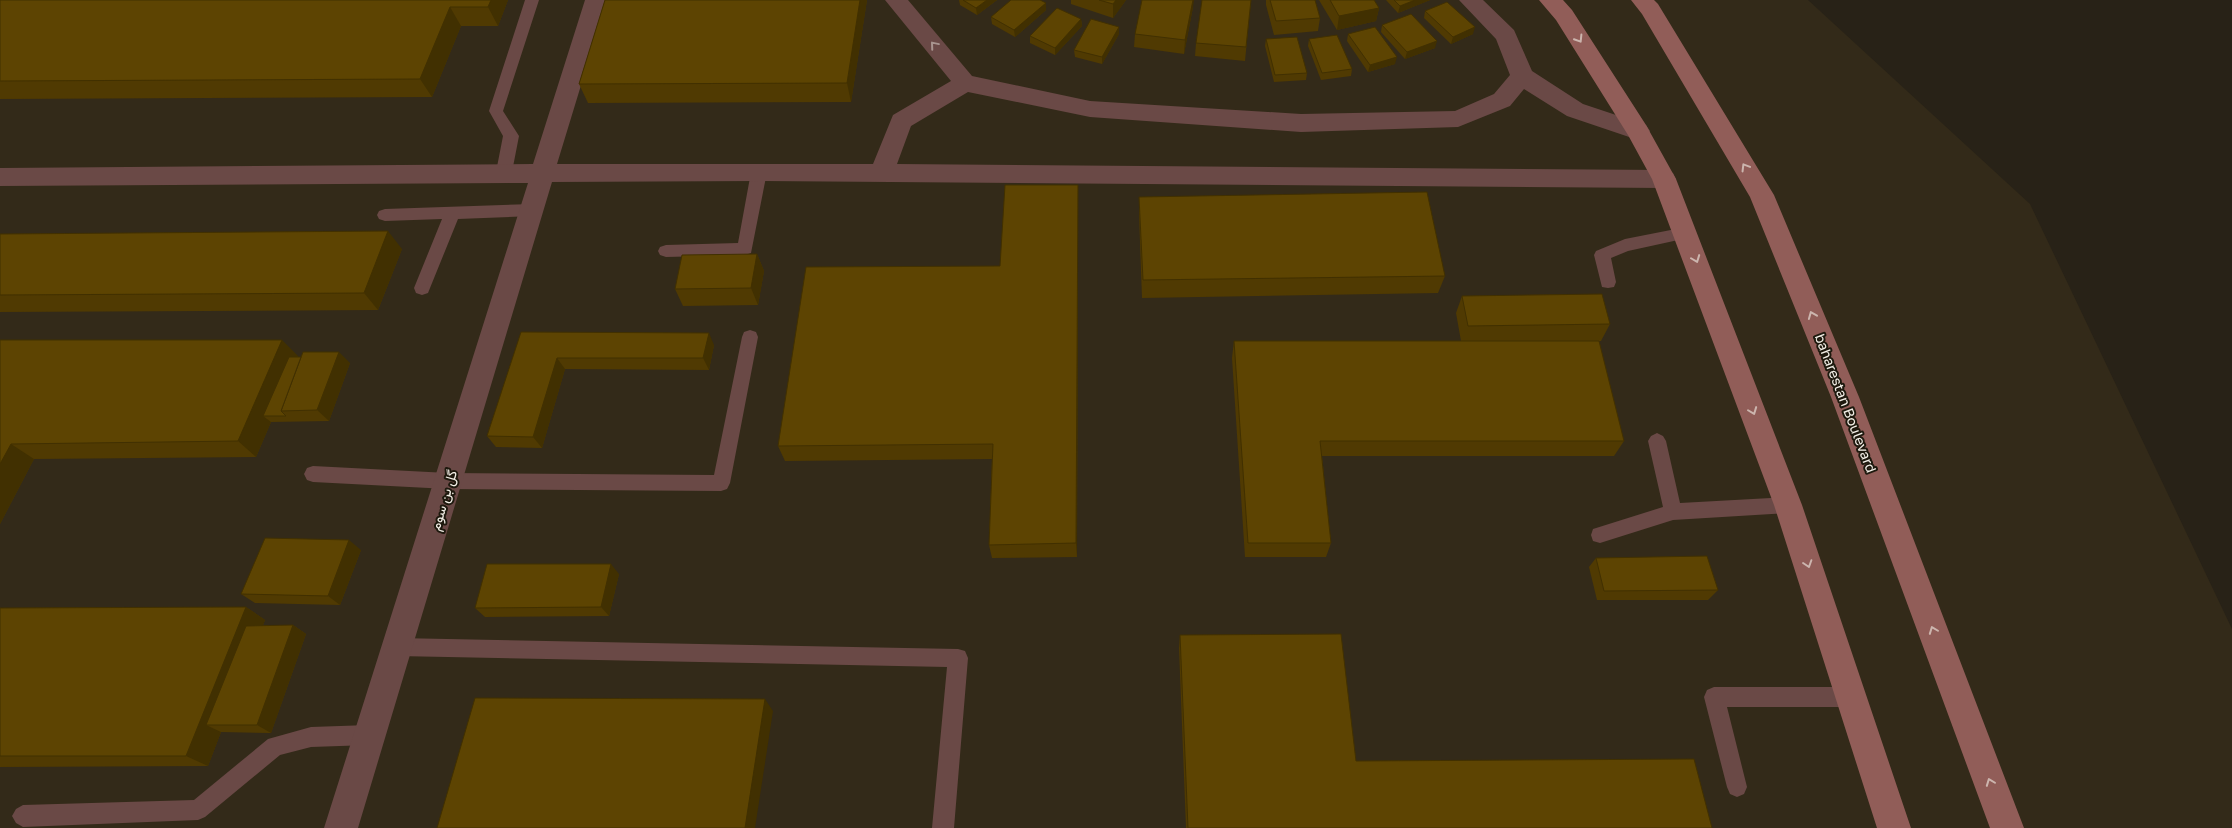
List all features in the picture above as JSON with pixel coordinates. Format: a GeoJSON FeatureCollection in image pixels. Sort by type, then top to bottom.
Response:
{"type":"FeatureCollection","features":[{"type":"Feature","properties":{"kind":"street","name":"گل بن سوم"},"geometry":{"type":"LineString","coordinates":[[341,828],[545,172],[596,0]]}},
{"type":"Feature","properties":{"kind":"street"},"geometry":{"type":"LineString","coordinates":[[896,0],[965,82],[1090,109],[1301,123],[1458,119],[1502,100],[1522,76]]}},
{"type":"Feature","properties":{"kind":"street"},"geometry":{"type":"LineString","coordinates":[[1470,0],[1506,35],[1522,76],[1575,110],[1638,131]]}},
{"type":"Feature","properties":{"kind":"street"},"geometry":{"type":"LineString","coordinates":[[1550,0],[1564,15],[1638,131],[1664,179],[1788,505],[1894,828]]}},
{"type":"Feature","properties":{"kind":"street","name":"baharestan Boulevard"},"geometry":{"type":"LineString","coordinates":[[1642,0],[1650,9],[1762,195],[1845,397],[2007,828]]}},
{"type":"Feature","properties":{"kind":"street"},"geometry":{"type":"LineString","coordinates":[[882,173],[901,121],[965,82]]}},
{"type":"Feature","properties":{"kind":"street"},"geometry":{"type":"LineString","coordinates":[[0,177],[504,172],[759,172],[1664,179]]}},
{"type":"Feature","properties":{"kind":"lane"},"geometry":{"type":"LineString","coordinates":[[504,172],[511,136],[496,111],[532,0]]}},
{"type":"Feature","properties":{"kind":"lane"},"geometry":{"type":"LineString","coordinates":[[666,250],[745,249],[759,172]]}},
{"type":"Feature","properties":{"kind":"lane"},"geometry":{"type":"LineString","coordinates":[[385,215],[533,210]]}},
{"type":"Feature","properties":{"kind":"lane"},"geometry":{"type":"LineString","coordinates":[[422,288],[452,213]]}},
{"type":"Feature","properties":{"kind":"lane"},"geometry":{"type":"LineString","coordinates":[[1608,282],[1602,255],[1625,245],[1686,233]]}},
{"type":"Feature","properties":{"kind":"lane"},"geometry":{"type":"LineString","coordinates":[[313,474],[448,481],[721,483],[750,337]]}},
{"type":"Feature","properties":{"kind":"lane"},"geometry":{"type":"LineString","coordinates":[[1657,441],[1672,512]]}},
{"type":"Feature","properties":{"kind":"lane"},"geometry":{"type":"LineString","coordinates":[[1600,535],[1672,512],[1788,505]]}},
{"type":"Feature","properties":{"kind":"lane"},"geometry":{"type":"LineString","coordinates":[[397,647],[958,658],[943,828]]}},
{"type":"Feature","properties":{"kind":"lane"},"geometry":{"type":"LineString","coordinates":[[1737,787],[1714,697],[1852,697]]}},
{"type":"Feature","properties":{"kind":"lane"},"geometry":{"type":"LineString","coordinates":[[23,816],[198,810],[275,746],[312,737],[369,736]]}},
{"type":"Feature","properties":{"kind":"shaded area"},"geometry":{"type":"Polygon","coordinates":[[[0,0],[1808,0],[2030,204],[2232,629],[2232,828],[0,828],[0,0]]]}},
{"type":"Feature","properties":{"kind":"building"},"geometry":{"type":"Polygon","coordinates":[[[0,0],[491,0],[488,7],[450,7],[420,79],[0,81],[0,0]]]}},
{"type":"Feature","properties":{"kind":"building"},"geometry":{"type":"Polygon","coordinates":[[[605,0],[860,0],[847,83],[579,84],[605,0]]]}},
{"type":"Feature","properties":{"kind":"building"},"geometry":{"type":"Polygon","coordinates":[[[963,0],[987,0],[976,8],[963,0]]]}},
{"type":"Feature","properties":{"kind":"building"},"geometry":{"type":"Polygon","coordinates":[[[1011,0],[1040,0],[1046,3],[1014,30],[991,17],[1011,0]]]}},
{"type":"Feature","properties":{"kind":"building"},"geometry":{"type":"Polygon","coordinates":[[[1099,0],[1116,0],[1113,4],[1099,0]]]}},
{"type":"Feature","properties":{"kind":"building"},"geometry":{"type":"Polygon","coordinates":[[[1142,0],[1193,0],[1185,40],[1135,34],[1142,0]]]}},
{"type":"Feature","properties":{"kind":"building"},"geometry":{"type":"Polygon","coordinates":[[[1202,0],[1251,0],[1246,47],[1196,43],[1202,0]]]}},
{"type":"Feature","properties":{"kind":"building"},"geometry":{"type":"Polygon","coordinates":[[[1270,0],[1315,0],[1320,18],[1276,21],[1270,0]]]}},
{"type":"Feature","properties":{"kind":"building"},"geometry":{"type":"Polygon","coordinates":[[[1330,0],[1374,0],[1379,8],[1339,16],[1330,0]]]}},
{"type":"Feature","properties":{"kind":"building"},"geometry":{"type":"Polygon","coordinates":[[[1394,0],[1415,0],[1400,6],[1394,0]]]}},
{"type":"Feature","properties":{"kind":"building"},"geometry":{"type":"Polygon","coordinates":[[[1447,2],[1475,27],[1453,37],[1425,11],[1447,2]]]}},
{"type":"Feature","properties":{"kind":"building"},"geometry":{"type":"Polygon","coordinates":[[[1057,8],[1081,19],[1055,48],[1030,36],[1057,8]]]}},
{"type":"Feature","properties":{"kind":"building"},"geometry":{"type":"Polygon","coordinates":[[[1411,14],[1437,41],[1407,52],[1382,25],[1411,14]]]}},
{"type":"Feature","properties":{"kind":"building"},"geometry":{"type":"Polygon","coordinates":[[[1091,19],[1119,27],[1102,57],[1074,50],[1091,19]]]}},
{"type":"Feature","properties":{"kind":"building"},"geometry":{"type":"Polygon","coordinates":[[[1375,27],[1397,57],[1370,65],[1348,34],[1375,27]]]}},
{"type":"Feature","properties":{"kind":"building"},"geometry":{"type":"Polygon","coordinates":[[[1337,35],[1352,69],[1322,73],[1309,39],[1337,35]]]}},
{"type":"Feature","properties":{"kind":"building"},"geometry":{"type":"Polygon","coordinates":[[[1297,37],[1307,73],[1275,75],[1266,39],[1297,37]]]}},
{"type":"Feature","properties":{"kind":"building"},"geometry":{"type":"Polygon","coordinates":[[[1005,185],[1078,185],[1076,543],[989,545],[993,444],[778,446],[806,267],[1000,266],[1005,185]]]}},
{"type":"Feature","properties":{"kind":"building"},"geometry":{"type":"Polygon","coordinates":[[[1427,192],[1445,276],[1143,280],[1139,197],[1427,192]]]}},
{"type":"Feature","properties":{"kind":"building"},"geometry":{"type":"Polygon","coordinates":[[[388,231],[364,293],[0,295],[0,234],[388,231]]]}},
{"type":"Feature","properties":{"kind":"building"},"geometry":{"type":"Polygon","coordinates":[[[757,254],[751,288],[675,289],[682,255],[757,254]]]}},
{"type":"Feature","properties":{"kind":"building"},"geometry":{"type":"Polygon","coordinates":[[[1602,294],[1610,324],[1468,326],[1462,296],[1602,294]]]}},
{"type":"Feature","properties":{"kind":"building"},"geometry":{"type":"Polygon","coordinates":[[[521,332],[709,333],[703,358],[557,358],[533,437],[487,436],[521,332]]]}},
{"type":"Feature","properties":{"kind":"building"},"geometry":{"type":"Polygon","coordinates":[[[0,340],[282,340],[238,441],[11,444],[0,464],[0,340]]]}},
{"type":"Feature","properties":{"kind":"building"},"geometry":{"type":"Polygon","coordinates":[[[1234,341],[1599,341],[1624,441],[1320,441],[1331,543],[1248,543],[1234,341]]]}},
{"type":"Feature","properties":{"kind":"building"},"geometry":{"type":"Polygon","coordinates":[[[303,352],[339,352],[317,410],[281,411],[303,352]]]}},
{"type":"Feature","properties":{"kind":"building"},"geometry":{"type":"Polygon","coordinates":[[[289,357],[301,357],[281,411],[286,416],[263,416],[289,357]]]}},
{"type":"Feature","properties":{"kind":"building"},"geometry":{"type":"Polygon","coordinates":[[[265,538],[349,540],[328,596],[241,594],[265,538]]]}},
{"type":"Feature","properties":{"kind":"building"},"geometry":{"type":"Polygon","coordinates":[[[1707,556],[1718,590],[1604,591],[1596,558],[1707,556]]]}},
{"type":"Feature","properties":{"kind":"building"},"geometry":{"type":"Polygon","coordinates":[[[487,564],[611,564],[601,607],[475,608],[487,564]]]}},
{"type":"Feature","properties":{"kind":"building"},"geometry":{"type":"Polygon","coordinates":[[[246,607],[186,756],[0,756],[0,608],[246,607]]]}},
{"type":"Feature","properties":{"kind":"building"},"geometry":{"type":"Polygon","coordinates":[[[293,625],[257,725],[206,725],[246,626],[293,625]]]}},
{"type":"Feature","properties":{"kind":"building"},"geometry":{"type":"Polygon","coordinates":[[[1341,634],[1356,761],[1694,759],[1712,828],[1188,828],[1180,635],[1341,634]]]}},
{"type":"Feature","properties":{"kind":"building"},"geometry":{"type":"Polygon","coordinates":[[[475,698],[765,699],[745,828],[437,828],[475,698]]]}}]}
